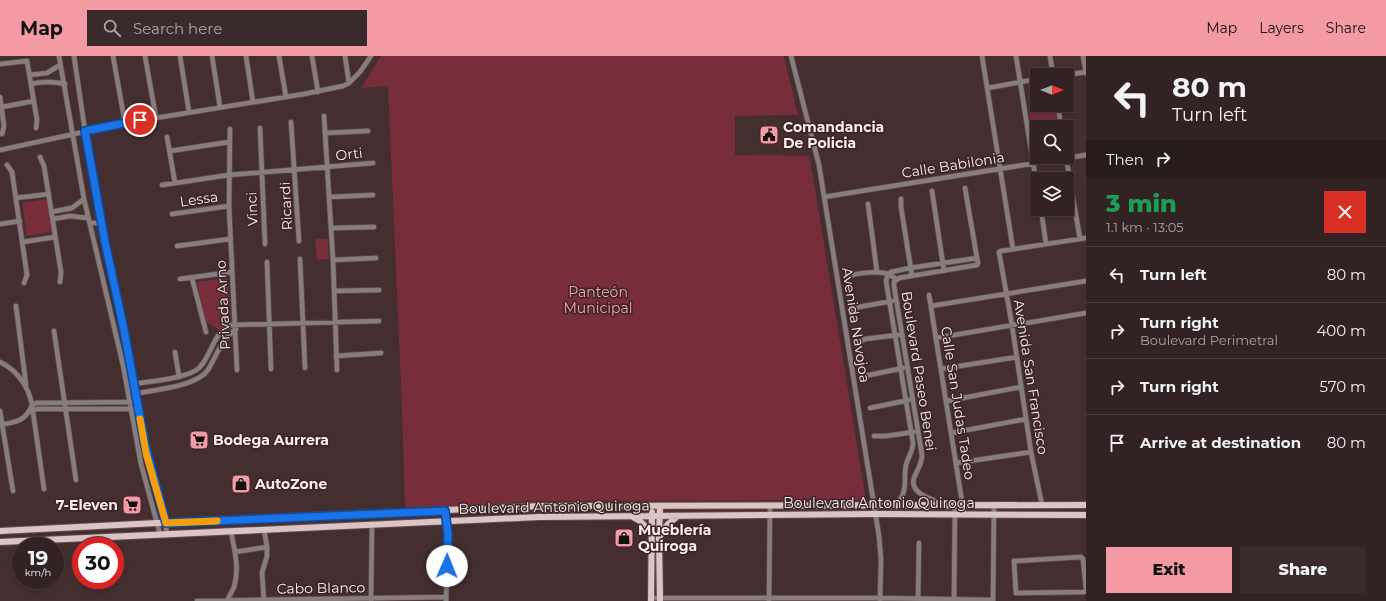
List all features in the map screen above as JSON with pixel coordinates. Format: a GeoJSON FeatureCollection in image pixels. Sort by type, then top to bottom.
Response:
{"type":"FeatureCollection","features":[{"type":"Feature","properties":{"kind":"main road","name":"Boulevard Antonio Quiroga"},"geometry":{"type":"LineString","coordinates":[[0,531],[542,506],[1086,505]]}},
{"type":"Feature","properties":{"kind":"main road"},"geometry":{"type":"LineString","coordinates":[[651,599],[652,506]]}},
{"type":"Feature","properties":{"kind":"main road"},"geometry":{"type":"LineString","coordinates":[[660,506],[660,600]]}},
{"type":"Feature","properties":{"kind":"main road","name":"Boulevard Antonio Quiroga"},"geometry":{"type":"LineString","coordinates":[[0,542],[167,533],[539,517],[875,514],[1086,515]]}},
{"type":"Feature","properties":{"kind":"main road"},"geometry":{"type":"LineString","coordinates":[[630,516],[638,519],[651,535]]}},
{"type":"Feature","properties":{"kind":"main road"},"geometry":{"type":"LineString","coordinates":[[659,538],[668,524],[679,516]]}},
{"type":"Feature","properties":{"kind":"street"},"geometry":{"type":"LineString","coordinates":[[59,56],[84,199],[127,384],[141,464],[160,534]]}},
{"type":"Feature","properties":{"kind":"street"},"geometry":{"type":"LineString","coordinates":[[74,56],[85,131],[101,221],[138,402],[146,453],[166,523],[167,533]]}},
{"type":"Feature","properties":{"kind":"street"},"geometry":{"type":"LineString","coordinates":[[113,56],[125,123]]}},
{"type":"Feature","properties":{"kind":"street"},"geometry":{"type":"LineString","coordinates":[[145,56],[156,118]]}},
{"type":"Feature","properties":{"kind":"street"},"geometry":{"type":"LineString","coordinates":[[180,56],[189,112]]}},
{"type":"Feature","properties":{"kind":"street"},"geometry":{"type":"LineString","coordinates":[[212,56],[220,107]]}},
{"type":"Feature","properties":{"kind":"street"},"geometry":{"type":"LineString","coordinates":[[246,56],[253,102]]}},
{"type":"Feature","properties":{"kind":"street"},"geometry":{"type":"LineString","coordinates":[[279,56],[286,97]]}},
{"type":"Feature","properties":{"kind":"street"},"geometry":{"type":"LineString","coordinates":[[312,56],[318,92]]}},
{"type":"Feature","properties":{"kind":"street"},"geometry":{"type":"LineString","coordinates":[[345,56],[349,83]]}},
{"type":"Feature","properties":{"kind":"street"},"geometry":{"type":"LineString","coordinates":[[0,150],[125,123],[318,92],[343,86],[349,83],[360,72],[372,56]]}},
{"type":"Feature","properties":{"kind":"street","name":"Avenida Navojoa"},"geometry":{"type":"LineString","coordinates":[[790,56],[815,150],[824,197],[874,505],[881,560],[880,599]]}},
{"type":"Feature","properties":{"kind":"street"},"geometry":{"type":"LineString","coordinates":[[982,56],[1013,249],[1086,239]]}},
{"type":"Feature","properties":{"kind":"street"},"geometry":{"type":"LineString","coordinates":[[1016,56],[1030,144]]}},
{"type":"Feature","properties":{"kind":"street"},"geometry":{"type":"LineString","coordinates":[[1050,56],[1052,68]]}},
{"type":"Feature","properties":{"kind":"street"},"geometry":{"type":"LineString","coordinates":[[1074,74],[1086,72],[1083,56]]}},
{"type":"Feature","properties":{"kind":"street"},"geometry":{"type":"LineString","coordinates":[[0,64],[27,61],[37,120],[36,128]]}},
{"type":"Feature","properties":{"kind":"street"},"geometry":{"type":"LineString","coordinates":[[30,75],[44,74],[60,65]]}},
{"type":"Feature","properties":{"kind":"street"},"geometry":{"type":"LineString","coordinates":[[44,74],[45,81]]}},
{"type":"Feature","properties":{"kind":"street"},"geometry":{"type":"LineString","coordinates":[[31,84],[45,81],[55,81],[65,84]]}},
{"type":"Feature","properties":{"kind":"street"},"geometry":{"type":"LineString","coordinates":[[988,88],[1030,81]]}},
{"type":"Feature","properties":{"kind":"street"},"geometry":{"type":"LineString","coordinates":[[0,96],[4,127],[2,134]]}},
{"type":"Feature","properties":{"kind":"street"},"geometry":{"type":"LineString","coordinates":[[2,107],[34,101]]}},
{"type":"Feature","properties":{"kind":"street"},"geometry":{"type":"LineString","coordinates":[[324,116],[332,228],[337,370]]}},
{"type":"Feature","properties":{"kind":"street","name":"Ricardi"},"geometry":{"type":"LineString","coordinates":[[291,122],[299,242]]}},
{"type":"Feature","properties":{"kind":"street","name":"Vinci"},"geometry":{"type":"LineString","coordinates":[[260,128],[265,244]]}},
{"type":"Feature","properties":{"kind":"street","name":"Privada Arno"},"geometry":{"type":"LineString","coordinates":[[230,129],[229,206],[237,370]]}},
{"type":"Feature","properties":{"kind":"street"},"geometry":{"type":"LineString","coordinates":[[325,132],[368,131]]}},
{"type":"Feature","properties":{"kind":"street"},"geometry":{"type":"LineString","coordinates":[[167,137],[175,183]]}},
{"type":"Feature","properties":{"kind":"street"},"geometry":{"type":"LineString","coordinates":[[170,151],[230,142]]}},
{"type":"Feature","properties":{"kind":"street","name":"Calle Babilonia"},"geometry":{"type":"LineString","coordinates":[[1074,157],[1086,155]]}},
{"type":"Feature","properties":{"kind":"street"},"geometry":{"type":"LineString","coordinates":[[40,157],[44,166],[49,194],[61,272],[60,282]]}},
{"type":"Feature","properties":{"kind":"street","name":"Orti"},"geometry":{"type":"LineString","coordinates":[[162,185],[229,175],[328,168],[373,163]]}},
{"type":"Feature","properties":{"kind":"street","name":"Calle Babilonia"},"geometry":{"type":"LineString","coordinates":[[824,197],[1030,164]]}},
{"type":"Feature","properties":{"kind":"street"},"geometry":{"type":"LineString","coordinates":[[1067,164],[1080,239]]}},
{"type":"Feature","properties":{"kind":"street"},"geometry":{"type":"LineString","coordinates":[[7,165],[12,172],[20,221],[27,275],[24,283]]}},
{"type":"Feature","properties":{"kind":"street"},"geometry":{"type":"LineString","coordinates":[[888,274],[910,268],[977,258],[966,188]]}},
{"type":"Feature","properties":{"kind":"street"},"geometry":{"type":"LineString","coordinates":[[932,192],[944,271]]}},
{"type":"Feature","properties":{"kind":"street"},"geometry":{"type":"LineString","coordinates":[[16,198],[49,194]]}},
{"type":"Feature","properties":{"kind":"street"},"geometry":{"type":"LineString","coordinates":[[330,197],[373,195]]}},
{"type":"Feature","properties":{"kind":"street"},"geometry":{"type":"LineString","coordinates":[[901,198],[901,208],[912,276]]}},
{"type":"Feature","properties":{"kind":"street"},"geometry":{"type":"LineString","coordinates":[[51,212],[76,206],[84,199]]}},
{"type":"Feature","properties":{"kind":"street"},"geometry":{"type":"LineString","coordinates":[[868,204],[877,272]]}},
{"type":"Feature","properties":{"kind":"street","name":"Lessa"},"geometry":{"type":"LineString","coordinates":[[172,214],[229,206]]}},
{"type":"Feature","properties":{"kind":"street"},"geometry":{"type":"LineString","coordinates":[[64,210],[66,216]]}},
{"type":"Feature","properties":{"kind":"street"},"geometry":{"type":"LineString","coordinates":[[52,219],[66,216],[89,221],[94,224],[101,221]]}},
{"type":"Feature","properties":{"kind":"street"},"geometry":{"type":"LineString","coordinates":[[1041,216],[1046,244]]}},
{"type":"Feature","properties":{"kind":"street"},"geometry":{"type":"LineString","coordinates":[[0,224],[20,221]]}},
{"type":"Feature","properties":{"kind":"street"},"geometry":{"type":"LineString","coordinates":[[332,228],[374,227]]}},
{"type":"Feature","properties":{"kind":"street"},"geometry":{"type":"LineString","coordinates":[[23,242],[55,237]]}},
{"type":"Feature","properties":{"kind":"street"},"geometry":{"type":"LineString","coordinates":[[177,246],[230,239]]}},
{"type":"Feature","properties":{"kind":"street","name":"Avenida San Francisco"},"geometry":{"type":"LineString","coordinates":[[1013,249],[999,252],[1012,325],[1031,452],[1042,505]]}},
{"type":"Feature","properties":{"kind":"street"},"geometry":{"type":"LineString","coordinates":[[333,260],[376,258]]}},
{"type":"Feature","properties":{"kind":"street","name":"Boulevard Paseo Benei"},"geometry":{"type":"LineString","coordinates":[[896,505],[906,487],[907,462],[913,446],[894,286],[896,279],[976,265],[978,262],[977,258]]}},
{"type":"Feature","properties":{"kind":"street"},"geometry":{"type":"LineString","coordinates":[[300,259],[305,368]]}},
{"type":"Feature","properties":{"kind":"street"},"geometry":{"type":"LineString","coordinates":[[267,262],[271,369]]}},
{"type":"Feature","properties":{"kind":"street"},"geometry":{"type":"LineString","coordinates":[[180,279],[232,272]]}},
{"type":"Feature","properties":{"kind":"street"},"geometry":{"type":"LineString","coordinates":[[847,278],[853,274],[877,272],[888,274],[896,279]]}},
{"type":"Feature","properties":{"kind":"street","name":"Boulevard Paseo Benei"},"geometry":{"type":"LineString","coordinates":[[888,274],[886,281],[895,336],[912,399],[922,449],[922,459],[914,479],[915,487]]}},
{"type":"Feature","properties":{"kind":"street"},"geometry":{"type":"LineString","coordinates":[[192,278],[206,332]]}},
{"type":"Feature","properties":{"kind":"street"},"geometry":{"type":"LineString","coordinates":[[931,306],[1086,281]]}},
{"type":"Feature","properties":{"kind":"street"},"geometry":{"type":"LineString","coordinates":[[334,291],[378,290]]}},
{"type":"Feature","properties":{"kind":"street","name":"Calle San Judas Tadeo"},"geometry":{"type":"LineString","coordinates":[[929,295],[964,514]]}},
{"type":"Feature","properties":{"kind":"street"},"geometry":{"type":"LineString","coordinates":[[853,310],[859,307],[896,300]]}},
{"type":"Feature","properties":{"kind":"street"},"geometry":{"type":"LineString","coordinates":[[16,306],[27,388],[32,409],[44,489]]}},
{"type":"Feature","properties":{"kind":"street"},"geometry":{"type":"LineString","coordinates":[[936,338],[1086,313]]}},
{"type":"Feature","properties":{"kind":"street"},"geometry":{"type":"LineString","coordinates":[[127,384],[164,379],[178,374],[192,373],[201,366],[222,330],[235,324],[379,321]]}},
{"type":"Feature","properties":{"kind":"street"},"geometry":{"type":"LineString","coordinates":[[114,324],[124,330]]}},
{"type":"Feature","properties":{"kind":"street"},"geometry":{"type":"LineString","coordinates":[[129,394],[166,388],[195,381],[207,371],[225,338],[242,324]]}},
{"type":"Feature","properties":{"kind":"street"},"geometry":{"type":"LineString","coordinates":[[54,331],[76,480]]}},
{"type":"Feature","properties":{"kind":"street"},"geometry":{"type":"LineString","coordinates":[[858,343],[865,339],[901,335]]}},
{"type":"Feature","properties":{"kind":"street"},"geometry":{"type":"LineString","coordinates":[[211,348],[218,351]]}},
{"type":"Feature","properties":{"kind":"street"},"geometry":{"type":"LineString","coordinates":[[175,352],[178,374]]}},
{"type":"Feature","properties":{"kind":"street"},"geometry":{"type":"LineString","coordinates":[[336,356],[381,353]]}},
{"type":"Feature","properties":{"kind":"street"},"geometry":{"type":"LineString","coordinates":[[941,369],[1017,357]]}},
{"type":"Feature","properties":{"kind":"street"},"geometry":{"type":"LineString","coordinates":[[0,362],[5,364],[17,374],[27,388]]}},
{"type":"Feature","properties":{"kind":"street"},"geometry":{"type":"LineString","coordinates":[[865,376],[904,368]]}},
{"type":"Feature","properties":{"kind":"street"},"geometry":{"type":"LineString","coordinates":[[192,373],[195,381]]}},
{"type":"Feature","properties":{"kind":"street"},"geometry":{"type":"LineString","coordinates":[[164,379],[166,388]]}},
{"type":"Feature","properties":{"kind":"street"},"geometry":{"type":"LineString","coordinates":[[947,401],[1021,387]]}},
{"type":"Feature","properties":{"kind":"street"},"geometry":{"type":"LineString","coordinates":[[870,408],[912,399]]}},
{"type":"Feature","properties":{"kind":"street"},"geometry":{"type":"LineString","coordinates":[[1,425],[22,420],[36,403],[138,402]]}},
{"type":"Feature","properties":{"kind":"street"},"geometry":{"type":"LineString","coordinates":[[88,403],[88,410]]}},
{"type":"Feature","properties":{"kind":"street"},"geometry":{"type":"LineString","coordinates":[[32,409],[88,410],[139,408]]}},
{"type":"Feature","properties":{"kind":"street"},"geometry":{"type":"LineString","coordinates":[[0,411],[1,425],[13,491]]}},
{"type":"Feature","properties":{"kind":"street"},"geometry":{"type":"LineString","coordinates":[[951,433],[1026,419]]}},
{"type":"Feature","properties":{"kind":"street"},"geometry":{"type":"LineString","coordinates":[[874,436],[918,432]]}},
{"type":"Feature","properties":{"kind":"street"},"geometry":{"type":"LineString","coordinates":[[956,463],[1031,452]]}},
{"type":"Feature","properties":{"kind":"street"},"geometry":{"type":"LineString","coordinates":[[906,487],[915,487],[918,491],[929,498],[947,505]]}},
{"type":"Feature","properties":{"kind":"street"},"geometry":{"type":"LineString","coordinates":[[769,600],[770,505]]}},
{"type":"Feature","properties":{"kind":"street"},"geometry":{"type":"LineString","coordinates":[[954,505],[954,600]]}},
{"type":"Feature","properties":{"kind":"street"},"geometry":{"type":"LineString","coordinates":[[651,599],[880,599],[993,601],[994,505]]}},
{"type":"Feature","properties":{"kind":"street"},"geometry":{"type":"LineString","coordinates":[[445,511],[447,521],[446,599]]}},
{"type":"Feature","properties":{"kind":"street"},"geometry":{"type":"LineString","coordinates":[[371,600],[372,524]]}},
{"type":"Feature","properties":{"kind":"street"},"geometry":{"type":"LineString","coordinates":[[264,529],[267,547],[267,556],[262,573],[264,600]]}},
{"type":"Feature","properties":{"kind":"street"},"geometry":{"type":"LineString","coordinates":[[227,600],[233,589],[236,576],[235,552],[231,531]]}},
{"type":"Feature","properties":{"kind":"street"},"geometry":{"type":"LineString","coordinates":[[918,600],[919,543]]}},
{"type":"Feature","properties":{"kind":"street"},"geometry":{"type":"LineString","coordinates":[[235,552],[267,547]]}},
{"type":"Feature","properties":{"kind":"street"},"geometry":{"type":"LineString","coordinates":[[1081,557],[1083,559],[1086,590],[1084,592],[1016,593],[1014,560],[1081,557]]}},
{"type":"Feature","properties":{"kind":"street","name":"Cabo Blanco"},"geometry":{"type":"LineString","coordinates":[[197,601],[446,599]]}},
{"type":"Feature","properties":{"kind":"green space","name":"Panteón Municipal"},"geometry":{"type":"Polygon","coordinates":[[[381,56],[784,56],[798,115],[735,116],[735,155],[809,156],[866,500],[548,501],[405,508],[388,86],[361,88],[381,56]]]}},
{"type":"Feature","properties":{"kind":"green space"},"geometry":{"type":"Polygon","coordinates":[[[1056,112],[1057,120],[1030,120],[1029,113],[1056,112]]]}},
{"type":"Feature","properties":{"kind":"green space"},"geometry":{"type":"Polygon","coordinates":[[[47,199],[52,232],[27,236],[22,203],[47,199]]]}},
{"type":"Feature","properties":{"kind":"green space"},"geometry":{"type":"Polygon","coordinates":[[[315,239],[328,239],[329,259],[317,260],[315,239]]]}},
{"type":"Feature","properties":{"kind":"green space"},"geometry":{"type":"Polygon","coordinates":[[[228,278],[231,321],[220,330],[205,321],[197,282],[228,278]]]}},
{"type":"Feature","properties":{"kind":"slow traffic"},"geometry":{"type":"LineString","coordinates":[[140,419],[146,453],[166,523],[217,521]]}},
{"type":"Feature","properties":{"kind":"place","name":"Comandancia De Policia"},"geometry":{"type":"Point","coordinates":[769,135]}},
{"type":"Feature","properties":{"kind":"place","name":"Bodega Aurrera"},"geometry":{"type":"Point","coordinates":[199,440]}},
{"type":"Feature","properties":{"kind":"place","name":"AutoZone"},"geometry":{"type":"Point","coordinates":[241,484]}},
{"type":"Feature","properties":{"kind":"place","name":"7-Eleven"},"geometry":{"type":"Point","coordinates":[132,505]}},
{"type":"Feature","properties":{"kind":"place","name":"Mueblería Quiroga"},"geometry":{"type":"Point","coordinates":[624,538]}},
{"type":"Feature","properties":{"kind":"route"},"geometry":{"type":"LineString","coordinates":[[140,120],[85,131],[145,445],[166,523],[445,511],[448,534],[447,566]]}}]}
